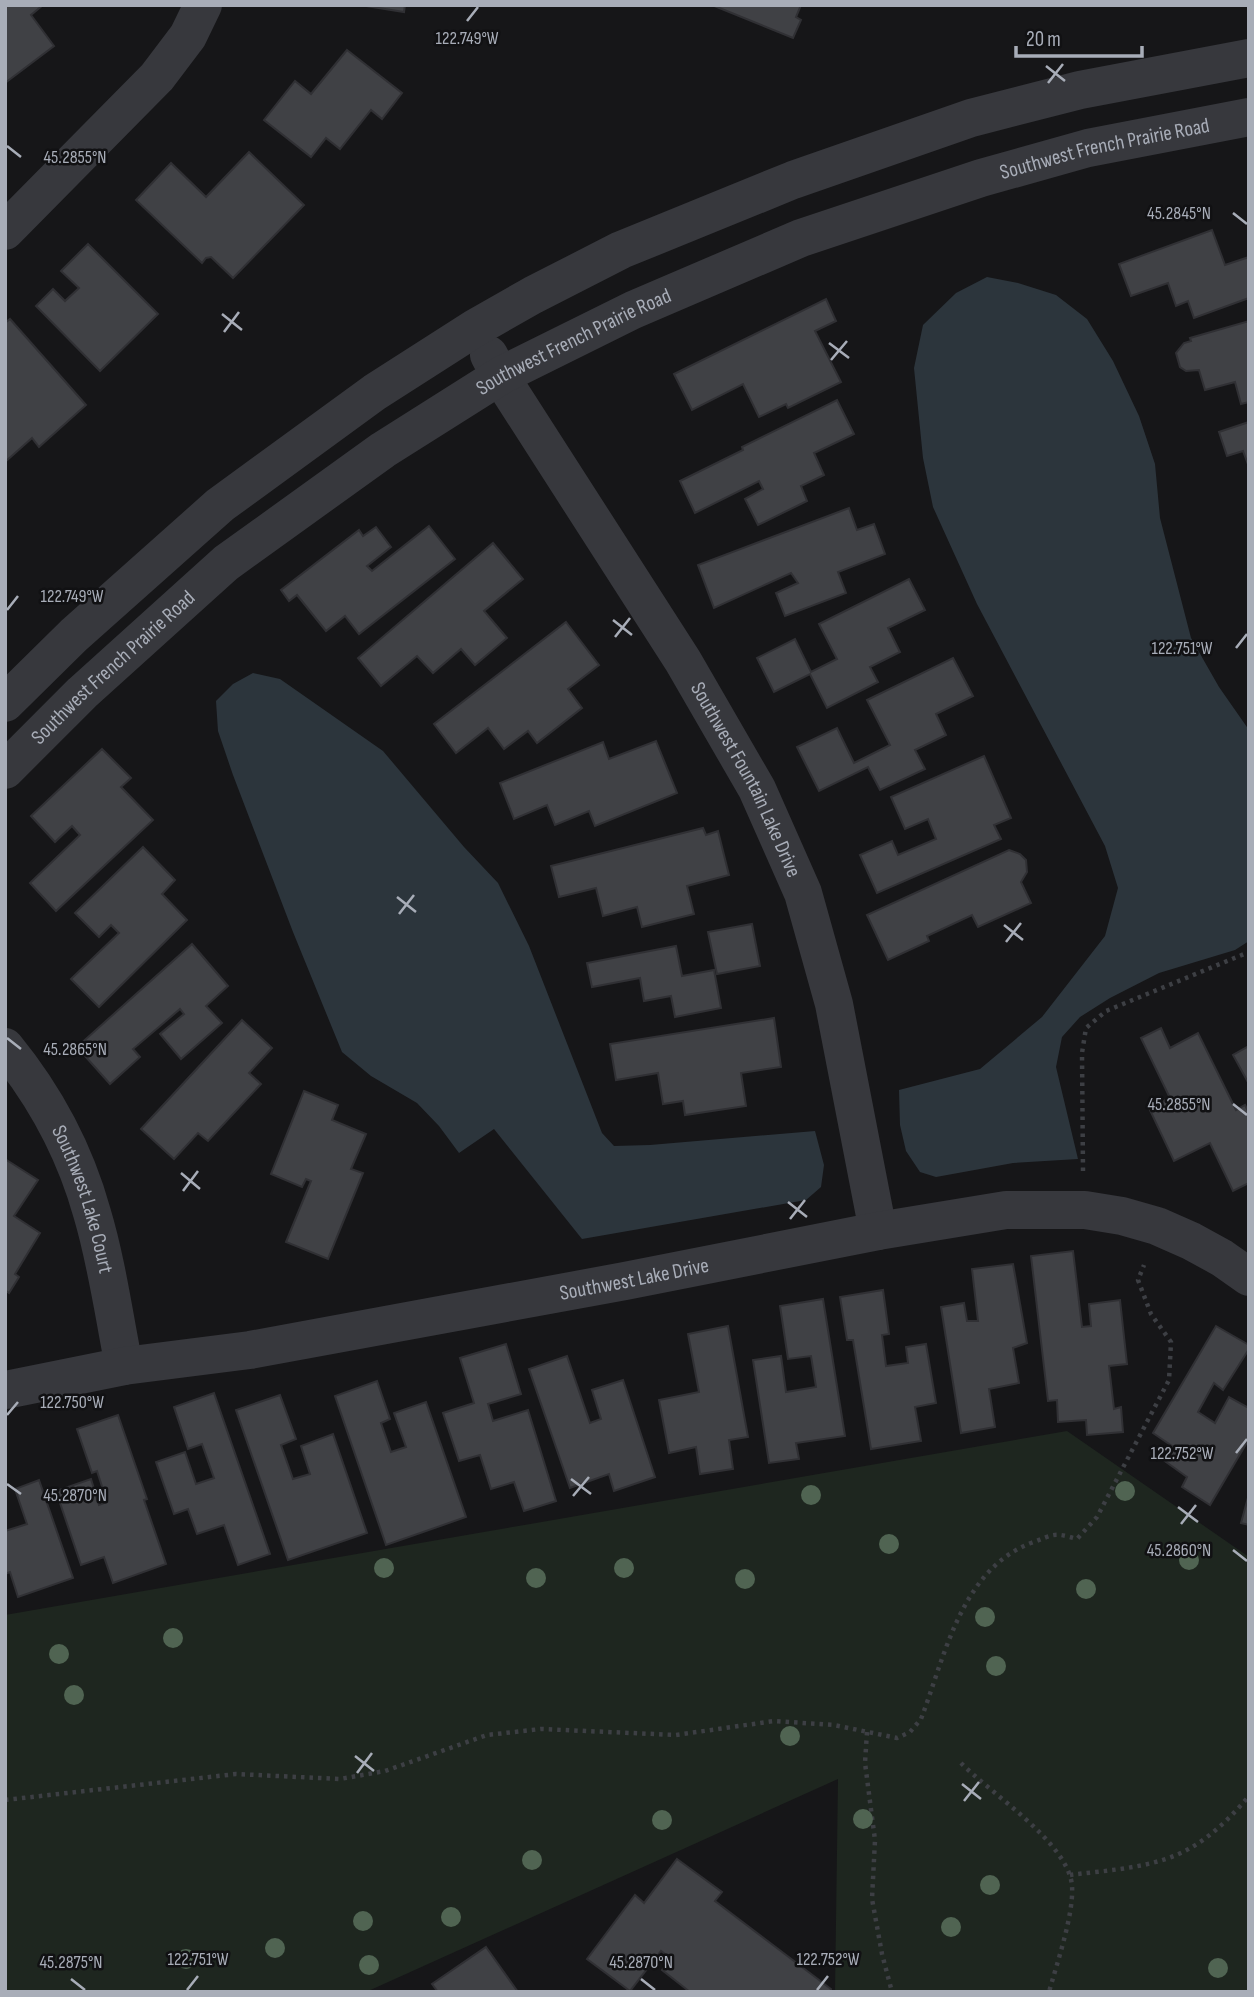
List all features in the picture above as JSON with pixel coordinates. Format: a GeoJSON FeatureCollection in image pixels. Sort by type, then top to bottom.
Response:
{"type":"FeatureCollection","features":[{"type":"Feature","properties":{"kind":"street"},"geometry":{"type":"LineString","coordinates":[[5,231],[158,77],[188,36],[203,5]]}},
{"type":"Feature","properties":{"kind":"street"},"geometry":{"type":"LineString","coordinates":[[5,703],[74,635],[220,505],[375,392],[475,328],[533,295],[621,250],[793,180],[958,122],[1080,90],[1249,58]]}},
{"type":"Feature","properties":{"kind":"street","name":"Southwest French Prairie Road"},"geometry":{"type":"LineString","coordinates":[[5,770],[82,693],[226,563],[383,450],[500,376],[633,310],[802,238],[981,178],[1088,148],[1249,117]]}},
{"type":"Feature","properties":{"kind":"street","name":"Southwest Fountain Lake Drive"},"geometry":{"type":"LineString","coordinates":[[475,328],[500,376],[683,661],[757,789],[803,893],[834,1004],[878,1231]]}},
{"type":"Feature","properties":{"kind":"street","name":"Southwest Lake Court"},"geometry":{"type":"LineString","coordinates":[[5,1047],[30,1079],[67,1142],[92,1213],[124,1366]]}},
{"type":"Feature","properties":{"kind":"street","name":"Southwest Lake Drive"},"geometry":{"type":"LineString","coordinates":[[5,1390],[124,1366],[250,1350],[878,1231],[1006,1210],[1085,1210],[1122,1216],[1157,1226],[1222,1258],[1249,1277]]}},
{"type":"Feature","properties":{"kind":"path"},"geometry":{"type":"LineString","coordinates":[[1085,1210],[1082,1053],[1086,1028],[1106,1010],[1249,952]]}},
{"type":"Feature","properties":{"kind":"path"},"geometry":{"type":"LineString","coordinates":[[5,1800],[236,1774],[340,1779],[385,1771],[487,1735],[541,1729],[676,1735],[774,1721],[834,1725],[897,1738],[910,1732],[921,1719],[955,1623],[984,1575],[1017,1548],[1056,1533],[1077,1539],[1097,1517],[1169,1380],[1171,1342],[1151,1314],[1138,1280],[1145,1260]]}},
{"type":"Feature","properties":{"kind":"path"},"geometry":{"type":"LineString","coordinates":[[867,1732],[865,1763],[875,1840],[872,1899],[892,1992]]}},
{"type":"Feature","properties":{"kind":"path"},"geometry":{"type":"LineString","coordinates":[[961,1763],[1035,1827],[1057,1852],[1070,1875],[1073,1888],[1065,1937],[1049,1992]]}},
{"type":"Feature","properties":{"kind":"path"},"geometry":{"type":"LineString","coordinates":[[1070,1875],[1163,1859],[1192,1848],[1249,1796]]}},
{"type":"Feature","properties":{"kind":"shaded area"},"geometry":{"type":"Polygon","coordinates":[[[987,277],[1056,295],[1087,319],[1113,361],[1139,416],[1155,464],[1160,518],[1191,638],[1219,687],[1249,730],[1249,941],[1235,950],[1159,973],[1110,998],[1080,1017],[1062,1037],[1056,1067],[1078,1159],[1013,1163],[936,1177],[920,1172],[906,1151],[900,1125],[899,1090],[980,1069],[1042,1017],[1105,936],[1118,888],[1105,846],[977,604],[933,507],[923,458],[914,368],[923,325],[956,293],[987,277]]]}},
{"type":"Feature","properties":{"kind":"shaded area"},"geometry":{"type":"Polygon","coordinates":[[[253,673],[280,679],[383,751],[498,883],[529,946],[602,1133],[614,1146],[815,1131],[824,1165],[821,1187],[806,1200],[582,1239],[494,1129],[459,1153],[417,1103],[371,1076],[342,1052],[293,932],[218,731],[216,701],[233,684],[253,673]]]}},
{"type":"Feature","properties":{"kind":"shaded area"},"geometry":{"type":"Polygon","coordinates":[[[1067,1431],[1249,1557],[1249,1992],[835,1992],[838,1779],[366,1992],[5,1992],[5,1615],[1067,1431]]]}},
{"type":"Feature","properties":{"kind":"building"},"geometry":{"type":"Polygon","coordinates":[[[5,5],[43,5],[31,15],[54,46],[5,83],[5,5]]]}},
{"type":"Feature","properties":{"kind":"building"},"geometry":{"type":"Polygon","coordinates":[[[360,5],[405,5],[404,12],[360,5]]]}},
{"type":"Feature","properties":{"kind":"building"},"geometry":{"type":"Polygon","coordinates":[[[712,5],[801,5],[796,17],[801,20],[793,38],[712,5]]]}},
{"type":"Feature","properties":{"kind":"building"},"geometry":{"type":"Polygon","coordinates":[[[347,50],[402,93],[382,119],[371,110],[340,149],[326,138],[311,157],[264,120],[295,81],[311,94],[347,50]]]}},
{"type":"Feature","properties":{"kind":"building"},"geometry":{"type":"Polygon","coordinates":[[[249,152],[304,205],[233,278],[211,257],[202,263],[136,200],[171,163],[206,197],[249,152]]]}},
{"type":"Feature","properties":{"kind":"building"},"geometry":{"type":"Polygon","coordinates":[[[1212,230],[1225,265],[1249,257],[1249,298],[1194,318],[1188,301],[1176,306],[1168,283],[1131,296],[1119,264],[1212,230]]]}},
{"type":"Feature","properties":{"kind":"building"},"geometry":{"type":"Polygon","coordinates":[[[88,244],[158,314],[100,371],[36,306],[53,289],[65,301],[79,288],[61,271],[88,244]]]}},
{"type":"Feature","properties":{"kind":"building"},"geometry":{"type":"Polygon","coordinates":[[[826,299],[836,321],[815,331],[841,382],[788,408],[786,404],[759,417],[743,384],[692,410],[674,374],[826,299]]]}},
{"type":"Feature","properties":{"kind":"building"},"geometry":{"type":"Polygon","coordinates":[[[10,319],[86,405],[39,447],[32,438],[5,462],[5,323],[10,319]]]}},
{"type":"Feature","properties":{"kind":"building"},"geometry":{"type":"Polygon","coordinates":[[[1249,321],[1249,402],[1241,404],[1235,382],[1205,390],[1199,370],[1186,371],[1180,367],[1176,353],[1184,343],[1191,341],[1190,338],[1249,321]]]}},
{"type":"Feature","properties":{"kind":"building"},"geometry":{"type":"Polygon","coordinates":[[[837,400],[854,434],[814,453],[824,475],[801,486],[807,501],[758,525],[745,499],[763,489],[759,481],[695,513],[680,481],[837,400]]]}},
{"type":"Feature","properties":{"kind":"building"},"geometry":{"type":"Polygon","coordinates":[[[1249,422],[1249,467],[1243,451],[1227,456],[1219,432],[1249,422]]]}},
{"type":"Feature","properties":{"kind":"building"},"geometry":{"type":"Polygon","coordinates":[[[849,508],[857,530],[874,524],[885,554],[838,572],[846,593],[785,616],[776,593],[798,583],[791,573],[714,608],[698,565],[849,508]]]}},
{"type":"Feature","properties":{"kind":"building"},"geometry":{"type":"Polygon","coordinates":[[[429,526],[455,559],[359,634],[345,616],[326,631],[297,595],[289,601],[281,590],[359,530],[363,536],[376,527],[391,547],[367,566],[372,571],[429,526]]]}},
{"type":"Feature","properties":{"kind":"building"},"geometry":{"type":"Polygon","coordinates":[[[493,543],[523,579],[484,611],[507,638],[475,665],[461,649],[433,673],[417,656],[381,686],[358,658],[493,543]]]}},
{"type":"Feature","properties":{"kind":"building"},"geometry":{"type":"Polygon","coordinates":[[[909,579],[925,610],[888,628],[900,652],[870,667],[878,682],[827,708],[810,674],[774,692],[757,658],[795,639],[811,672],[837,659],[819,624],[909,579]]]}},
{"type":"Feature","properties":{"kind":"building"},"geometry":{"type":"Polygon","coordinates":[[[566,622],[599,665],[568,689],[582,708],[537,743],[528,731],[504,749],[488,728],[456,753],[434,724],[566,622]]]}},
{"type":"Feature","properties":{"kind":"building"},"geometry":{"type":"Polygon","coordinates":[[[953,658],[973,696],[936,714],[946,735],[915,750],[925,769],[880,790],[868,767],[819,791],[797,747],[837,728],[854,763],[890,745],[867,700],[953,658]]]}},
{"type":"Feature","properties":{"kind":"building"},"geometry":{"type":"Polygon","coordinates":[[[656,741],[677,793],[595,826],[589,811],[555,825],[547,805],[514,819],[500,783],[603,742],[609,759],[656,741]]]}},
{"type":"Feature","properties":{"kind":"building"},"geometry":{"type":"Polygon","coordinates":[[[102,749],[131,778],[121,787],[153,820],[56,911],[30,883],[80,835],[72,826],[55,842],[31,816],[102,749]]]}},
{"type":"Feature","properties":{"kind":"building"},"geometry":{"type":"Polygon","coordinates":[[[984,756],[1011,818],[994,825],[1001,839],[877,893],[860,855],[892,841],[898,855],[936,839],[928,819],[905,829],[891,797],[984,756]]]}},
{"type":"Feature","properties":{"kind":"building"},"geometry":{"type":"Polygon","coordinates":[[[703,828],[706,835],[718,831],[729,875],[687,886],[694,914],[642,927],[637,907],[603,916],[596,888],[559,897],[551,866],[703,828]]]}},
{"type":"Feature","properties":{"kind":"building"},"geometry":{"type":"Polygon","coordinates":[[[143,847],[175,880],[162,894],[187,920],[99,1007],[71,979],[119,933],[111,925],[99,937],[75,913],[143,847]]]}},
{"type":"Feature","properties":{"kind":"building"},"geometry":{"type":"Polygon","coordinates":[[[1009,850],[1020,854],[1026,860],[1027,872],[1021,882],[1031,903],[978,927],[972,915],[927,936],[929,941],[888,960],[867,915],[1009,850]]]}},
{"type":"Feature","properties":{"kind":"building"},"geometry":{"type":"Polygon","coordinates":[[[752,924],[760,966],[717,974],[708,932],[752,924]]]}},
{"type":"Feature","properties":{"kind":"building"},"geometry":{"type":"Polygon","coordinates":[[[192,944],[228,986],[206,1006],[222,1023],[181,1059],[160,1034],[184,1014],[180,1009],[133,1049],[140,1057],[110,1084],[77,1047],[192,944]]]}},
{"type":"Feature","properties":{"kind":"building"},"geometry":{"type":"Polygon","coordinates":[[[676,946],[682,976],[714,970],[721,1008],[675,1017],[671,996],[644,1001],[640,978],[592,987],[587,963],[676,946]]]}},
{"type":"Feature","properties":{"kind":"building"},"geometry":{"type":"Polygon","coordinates":[[[774,1018],[781,1067],[741,1073],[746,1106],[685,1115],[683,1101],[663,1104],[658,1073],[616,1080],[610,1044],[774,1018]]]}},
{"type":"Feature","properties":{"kind":"building"},"geometry":{"type":"Polygon","coordinates":[[[242,1020],[272,1048],[249,1073],[261,1084],[208,1141],[198,1133],[174,1159],[141,1129],[242,1020]]]}},
{"type":"Feature","properties":{"kind":"building"},"geometry":{"type":"Polygon","coordinates":[[[1161,1028],[1170,1048],[1198,1033],[1236,1110],[1245,1105],[1249,1113],[1249,1183],[1233,1191],[1210,1143],[1174,1161],[1149,1108],[1170,1098],[1141,1038],[1161,1028]]]}},
{"type":"Feature","properties":{"kind":"building"},"geometry":{"type":"Polygon","coordinates":[[[1249,1046],[1249,1084],[1233,1055],[1249,1046]]]}},
{"type":"Feature","properties":{"kind":"building"},"geometry":{"type":"Polygon","coordinates":[[[304,1091],[338,1105],[332,1120],[366,1134],[351,1169],[363,1173],[328,1259],[286,1242],[311,1181],[306,1179],[302,1187],[271,1174],[304,1091]]]}},
{"type":"Feature","properties":{"kind":"building"},"geometry":{"type":"Polygon","coordinates":[[[5,1159],[38,1180],[14,1216],[40,1233],[15,1274],[19,1277],[9,1293],[5,1290],[5,1159]]]}},
{"type":"Feature","properties":{"kind":"building"},"geometry":{"type":"Polygon","coordinates":[[[1073,1251],[1082,1327],[1091,1326],[1089,1304],[1120,1300],[1127,1364],[1109,1366],[1114,1409],[1121,1407],[1123,1432],[1087,1435],[1086,1420],[1058,1422],[1057,1400],[1048,1401],[1031,1256],[1073,1251]]]}},
{"type":"Feature","properties":{"kind":"building"},"geometry":{"type":"Polygon","coordinates":[[[1013,1264],[1027,1343],[1013,1348],[1019,1383],[989,1389],[995,1427],[961,1433],[941,1307],[964,1303],[967,1321],[978,1321],[972,1269],[1013,1264]]]}},
{"type":"Feature","properties":{"kind":"building"},"geometry":{"type":"Polygon","coordinates":[[[883,1290],[889,1334],[882,1335],[886,1366],[908,1363],[906,1347],[926,1344],[936,1403],[915,1407],[921,1441],[871,1449],[853,1340],[847,1340],[840,1297],[883,1290]]]}},
{"type":"Feature","properties":{"kind":"building"},"geometry":{"type":"Polygon","coordinates":[[[823,1299],[845,1436],[796,1443],[799,1459],[769,1463],[753,1360],[781,1356],[786,1392],[816,1387],[811,1356],[788,1359],[780,1306],[823,1299]]]}},
{"type":"Feature","properties":{"kind":"building"},"geometry":{"type":"Polygon","coordinates":[[[728,1326],[748,1437],[729,1440],[733,1469],[700,1474],[696,1447],[669,1453],[659,1400],[699,1392],[688,1334],[728,1326]]]}},
{"type":"Feature","properties":{"kind":"building"},"geometry":{"type":"Polygon","coordinates":[[[1216,1326],[1249,1345],[1249,1349],[1223,1390],[1214,1383],[1198,1412],[1215,1423],[1229,1397],[1249,1408],[1249,1439],[1210,1505],[1182,1487],[1187,1477],[1162,1459],[1172,1446],[1153,1433],[1216,1326]]]}},
{"type":"Feature","properties":{"kind":"building"},"geometry":{"type":"Polygon","coordinates":[[[506,1344],[521,1394],[488,1404],[493,1421],[528,1410],[556,1501],[524,1511],[514,1482],[491,1489],[480,1455],[459,1461],[443,1413],[474,1403],[460,1358],[506,1344]]]}},
{"type":"Feature","properties":{"kind":"building"},"geometry":{"type":"Polygon","coordinates":[[[567,1356],[590,1423],[601,1419],[592,1390],[623,1380],[655,1477],[614,1491],[609,1474],[570,1488],[529,1369],[567,1356]]]}},
{"type":"Feature","properties":{"kind":"building"},"geometry":{"type":"Polygon","coordinates":[[[377,1381],[390,1419],[381,1423],[391,1452],[406,1447],[394,1413],[426,1402],[466,1517],[386,1545],[335,1396],[377,1381]]]}},
{"type":"Feature","properties":{"kind":"building"},"geometry":{"type":"Polygon","coordinates":[[[214,1393],[270,1554],[238,1565],[224,1525],[197,1534],[188,1509],[174,1514],[156,1462],[185,1452],[196,1484],[214,1478],[202,1444],[188,1449],[174,1407],[214,1393]]]}},
{"type":"Feature","properties":{"kind":"building"},"geometry":{"type":"Polygon","coordinates":[[[280,1395],[296,1439],[281,1445],[293,1479],[310,1474],[301,1446],[333,1434],[367,1533],[288,1560],[236,1410],[280,1395]]]}},
{"type":"Feature","properties":{"kind":"building"},"geometry":{"type":"Polygon","coordinates":[[[118,1415],[166,1564],[113,1583],[104,1557],[81,1565],[56,1491],[91,1479],[99,1505],[107,1502],[97,1471],[92,1473],[77,1429],[118,1415]]]}},
{"type":"Feature","properties":{"kind":"building"},"geometry":{"type":"Polygon","coordinates":[[[39,1480],[73,1578],[18,1597],[10,1572],[5,1574],[5,1531],[27,1524],[15,1489],[39,1480]]]}},
{"type":"Feature","properties":{"kind":"building"},"geometry":{"type":"Polygon","coordinates":[[[1249,1494],[1249,1525],[1241,1523],[1249,1494]]]}},
{"type":"Feature","properties":{"kind":"building"},"geometry":{"type":"Polygon","coordinates":[[[677,1859],[722,1892],[715,1901],[831,1989],[830,1992],[690,1992],[662,1970],[670,1958],[661,1951],[630,1991],[587,1959],[635,1895],[644,1903],[677,1859]]]}},
{"type":"Feature","properties":{"kind":"building"},"geometry":{"type":"Polygon","coordinates":[[[486,1947],[518,1992],[438,1992],[432,1984],[486,1947]]]}}]}
